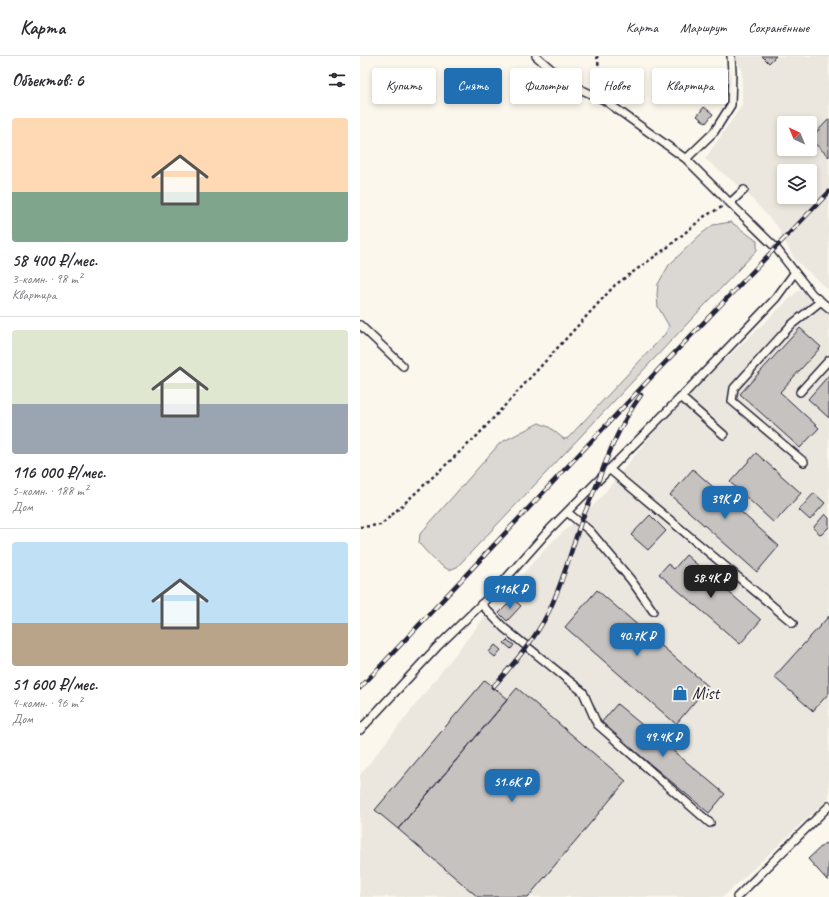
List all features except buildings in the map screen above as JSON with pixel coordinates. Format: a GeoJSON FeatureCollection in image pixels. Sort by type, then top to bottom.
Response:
{"type":"FeatureCollection","features":[{"type":"Feature","properties":{"kind":"lane"},"geometry":{"type":"LineString","coordinates":[[536,56],[567,83],[590,94]]}},
{"type":"Feature","properties":{"kind":"lane"},"geometry":{"type":"LineString","coordinates":[[686,159],[714,132],[731,105],[731,56]]}},
{"type":"Feature","properties":{"kind":"lane"},"geometry":{"type":"LineString","coordinates":[[610,104],[686,159],[776,248],[812,294],[829,308]]}},
{"type":"Feature","properties":{"kind":"lane"},"geometry":{"type":"LineString","coordinates":[[730,203],[744,190]]}},
{"type":"Feature","properties":{"kind":"lane"},"geometry":{"type":"LineString","coordinates":[[360,730],[437,647],[481,604],[567,512],[681,397],[776,298],[796,272]]}},
{"type":"Feature","properties":{"kind":"lane"},"geometry":{"type":"LineString","coordinates":[[804,462],[732,401],[734,388],[791,326],[821,301]]}},
{"type":"Feature","properties":{"kind":"lane"},"geometry":{"type":"LineString","coordinates":[[360,325],[403,366]]}},
{"type":"Feature","properties":{"kind":"lane"},"geometry":{"type":"LineString","coordinates":[[800,392],[829,360]]}},
{"type":"Feature","properties":{"kind":"lane"},"geometry":{"type":"LineString","coordinates":[[681,397],[724,435]]}},
{"type":"Feature","properties":{"kind":"lane"},"geometry":{"type":"LineString","coordinates":[[609,469],[794,623]]}},
{"type":"Feature","properties":{"kind":"lane"},"geometry":{"type":"LineString","coordinates":[[567,512],[590,531],[631,580],[653,611]]}},
{"type":"Feature","properties":{"kind":"lane"},"geometry":{"type":"LineString","coordinates":[[481,604],[504,628],[583,692],[597,724],[710,823]]}},
{"type":"Feature","properties":{"kind":"lane"},"geometry":{"type":"LineString","coordinates":[[737,897],[829,806]]}},
{"type":"Feature","properties":{"kind":"path"},"geometry":{"type":"LineString","coordinates":[[597,56],[599,68]]}},
{"type":"Feature","properties":{"kind":"path"},"geometry":{"type":"LineString","coordinates":[[360,527],[381,525],[477,436],[615,285],[668,247],[705,216],[730,203]]}},
{"type":"Feature","properties":{"kind":"shaded area"},"geometry":{"type":"Polygon","coordinates":[[[732,56],[829,56],[829,290],[795,260],[777,226],[744,190],[705,159],[742,105],[742,69],[732,56]]]}},
{"type":"Feature","properties":{"kind":"shaded area"},"geometry":{"type":"Polygon","coordinates":[[[731,222],[757,241],[757,250],[457,567],[449,570],[429,555],[419,543],[420,534],[500,443],[539,423],[549,427],[564,439],[568,438],[665,334],[669,326],[658,307],[657,295],[658,284],[669,265],[700,235],[713,225],[731,222]]]}},
{"type":"Feature","properties":{"kind":"shaded area"},"geometry":{"type":"Polygon","coordinates":[[[800,289],[829,313],[829,798],[723,897],[360,897],[360,775],[494,605],[552,542],[597,502],[669,413],[800,289]]]}},
{"type":"Feature","properties":{"kind":"railway"},"geometry":{"type":"LineString","coordinates":[[360,688],[658,370],[829,192]]}},
{"type":"Feature","properties":{"kind":"railway"},"geometry":{"type":"LineString","coordinates":[[493,687],[530,643],[548,613],[562,580],[580,525],[612,446],[622,425],[641,395]]}},
{"type":"Feature","properties":{"kind":"place","name":"Mist"},"geometry":{"type":"Point","coordinates":[680,693]}}]}
